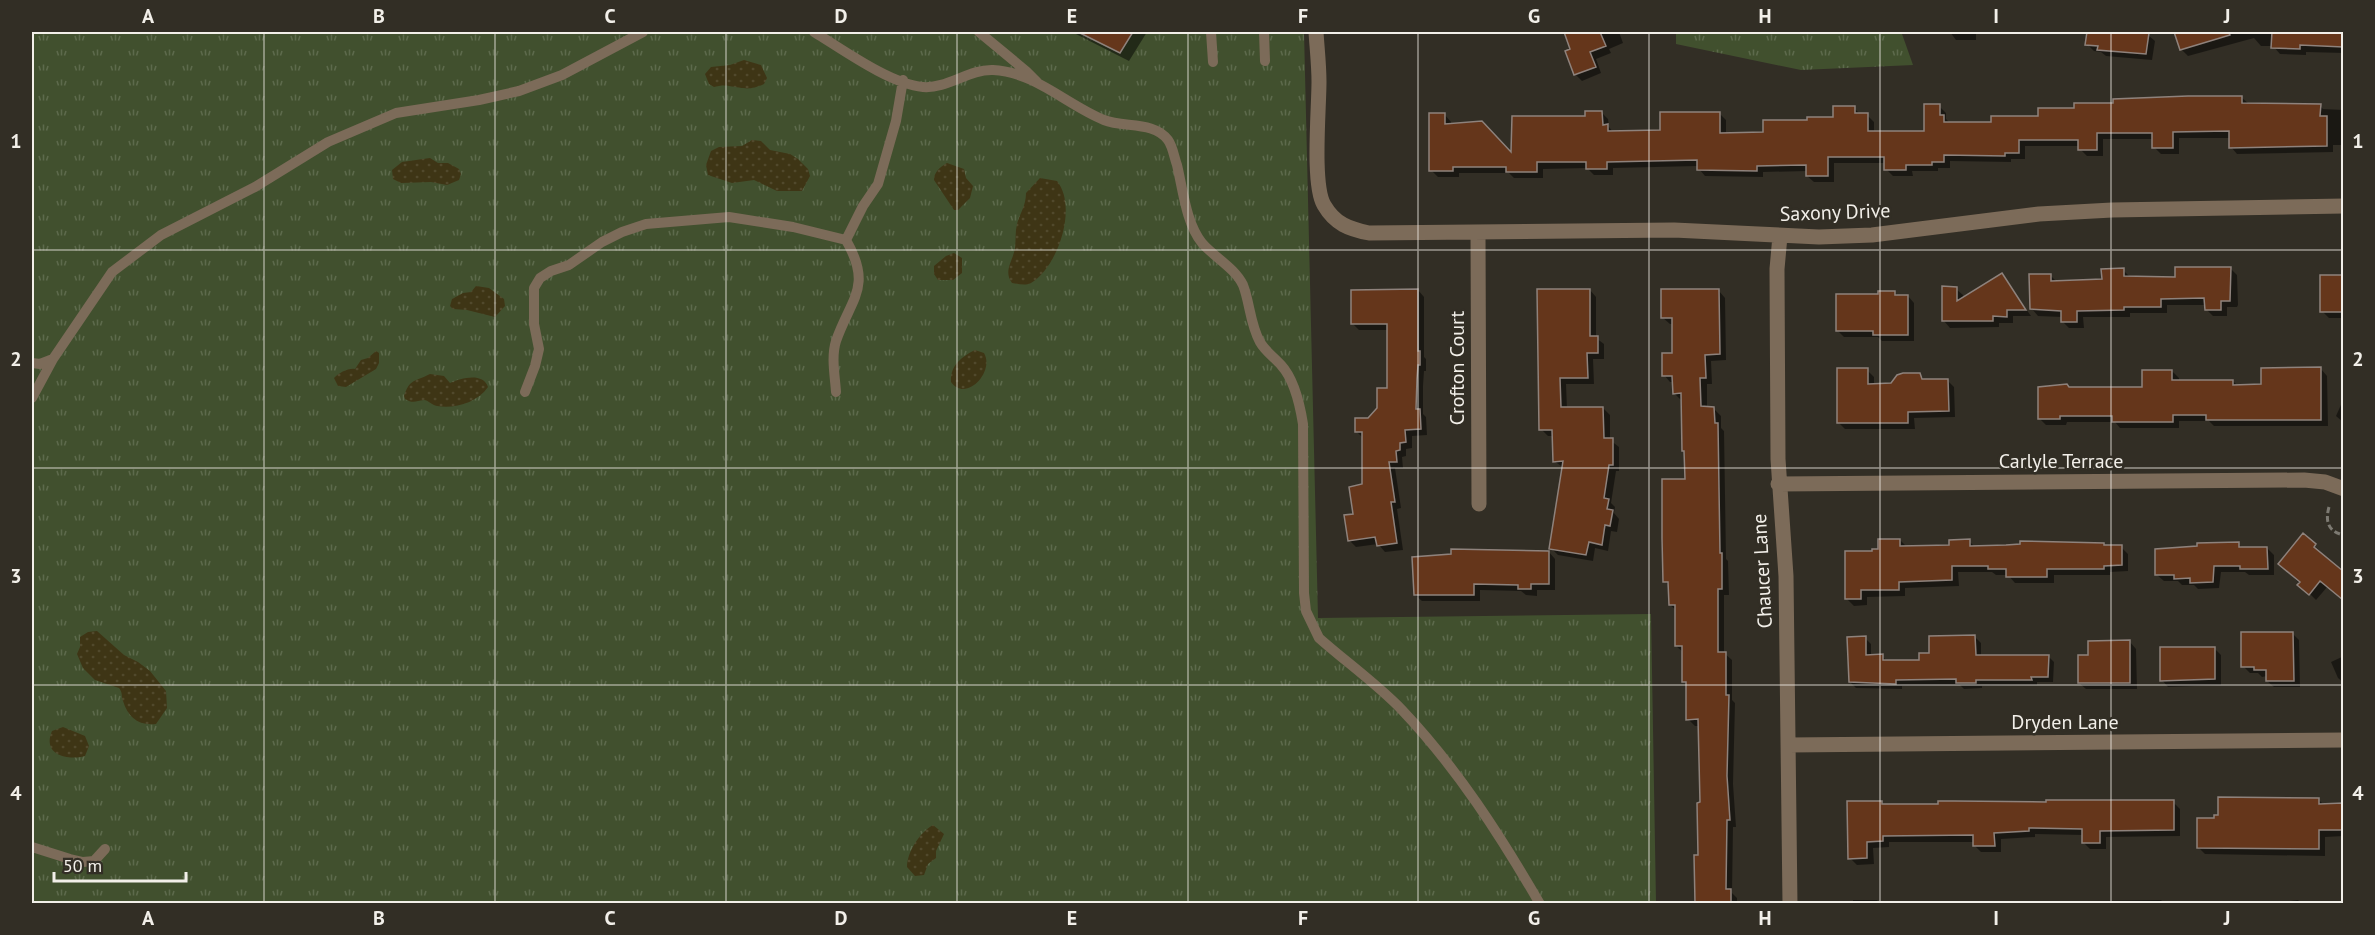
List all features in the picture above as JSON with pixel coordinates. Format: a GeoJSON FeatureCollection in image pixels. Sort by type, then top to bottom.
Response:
{"type":"FeatureCollection","features":[{"type":"Feature","properties":{"kind":"street","name":"Saxony Drive"},"geometry":{"type":"LineString","coordinates":[[1316,32],[1319,81],[1318,182],[1323,203],[1338,223],[1350,230],[1369,233],[1674,230],[1819,237],[1872,235],[2018,216],[2112,210],[2343,206]]}},
{"type":"Feature","properties":{"kind":"street","name":"Crofton Court"},"geometry":{"type":"LineString","coordinates":[[1478,232],[1479,504]]}},
{"type":"Feature","properties":{"kind":"street","name":"Chaucer Lane"},"geometry":{"type":"LineString","coordinates":[[1780,236],[1777,269],[1778,484],[1786,576],[1790,903]]}},
{"type":"Feature","properties":{"kind":"street","name":"Carlyle Terrace"},"geometry":{"type":"LineString","coordinates":[[1778,484],[2304,480],[2325,482],[2343,489]]}},
{"type":"Feature","properties":{"kind":"street","name":"Dryden Lane"},"geometry":{"type":"LineString","coordinates":[[1788,745],[2343,740]]}},
{"type":"Feature","properties":{"kind":"lane"},"geometry":{"type":"LineString","coordinates":[[32,398],[53,359],[112,272],[162,236],[255,188],[328,142],[396,113],[479,100],[519,91],[562,75],[643,32]]}},
{"type":"Feature","properties":{"kind":"lane"},"geometry":{"type":"LineString","coordinates":[[814,32],[859,60],[924,87],[990,70],[1010,74],[1038,83],[1108,122],[1155,130],[1168,140],[1191,222],[1201,241],[1232,270],[1242,284],[1252,324],[1260,343],[1282,366],[1291,382],[1301,412],[1303,424],[1303,573],[1306,611],[1311,622],[1319,638],[1400,708],[1442,754],[1477,803],[1540,903]]}},
{"type":"Feature","properties":{"kind":"lane"},"geometry":{"type":"LineString","coordinates":[[979,32],[1038,83]]}},
{"type":"Feature","properties":{"kind":"lane"},"geometry":{"type":"LineString","coordinates":[[1211,32],[1213,62]]}},
{"type":"Feature","properties":{"kind":"lane"},"geometry":{"type":"LineString","coordinates":[[1264,32],[1265,61]]}},
{"type":"Feature","properties":{"kind":"lane"},"geometry":{"type":"LineString","coordinates":[[846,240],[863,206],[878,184],[896,121],[903,80]]}},
{"type":"Feature","properties":{"kind":"lane"},"geometry":{"type":"LineString","coordinates":[[525,392],[539,349],[534,324],[534,288],[540,278],[551,271],[569,265],[602,242],[646,224],[729,217],[793,227],[846,240],[860,273],[856,295],[836,342],[833,362],[836,392]]}},
{"type":"Feature","properties":{"kind":"lane"},"geometry":{"type":"LineString","coordinates":[[32,363],[53,359]]}},
{"type":"Feature","properties":{"kind":"lane"},"geometry":{"type":"LineString","coordinates":[[32,847],[83,862],[94,861],[105,849]]}},
{"type":"Feature","properties":{"kind":"path"},"geometry":{"type":"LineString","coordinates":[[2329,507],[2326,516],[2329,526],[2336,534],[2343,536]]}},
{"type":"Feature","properties":{"kind":"green space"},"geometry":{"type":"Polygon","coordinates":[[[32,32],[1304,32],[1318,618],[1651,614],[1656,903],[32,903],[32,32]]]}},
{"type":"Feature","properties":{"kind":"green space"},"geometry":{"type":"Polygon","coordinates":[[[1676,32],[1892,32],[1902,34],[1913,65],[1801,70],[1676,44],[1676,32]]]}},
{"type":"Feature","properties":{"kind":"sand"},"geometry":{"type":"Polygon","coordinates":[[[744,60],[761,65],[767,78],[764,84],[746,88],[714,87],[709,84],[705,74],[711,67],[730,65],[744,60]]]}},
{"type":"Feature","properties":{"kind":"sand"},"geometry":{"type":"Polygon","coordinates":[[[752,140],[761,141],[770,150],[790,154],[808,169],[810,176],[802,191],[777,191],[754,180],[732,183],[708,175],[706,165],[711,151],[719,147],[742,146],[752,140]]]}},
{"type":"Feature","properties":{"kind":"sand"},"geometry":{"type":"Polygon","coordinates":[[[430,158],[438,163],[448,163],[459,169],[461,174],[459,180],[447,185],[431,182],[401,183],[393,179],[392,170],[402,162],[430,158]]]}},
{"type":"Feature","properties":{"kind":"sand"},"geometry":{"type":"Polygon","coordinates":[[[947,163],[964,169],[966,178],[973,186],[970,198],[958,210],[954,210],[934,180],[938,170],[947,163]]]}},
{"type":"Feature","properties":{"kind":"sand"},"geometry":{"type":"Polygon","coordinates":[[[1040,178],[1057,181],[1063,192],[1066,206],[1062,236],[1057,251],[1041,275],[1029,284],[1012,283],[1008,270],[1015,248],[1017,224],[1026,193],[1040,178]]]}},
{"type":"Feature","properties":{"kind":"sand"},"geometry":{"type":"Polygon","coordinates":[[[954,253],[962,258],[962,273],[953,280],[938,280],[934,274],[934,266],[946,256],[954,253]]]}},
{"type":"Feature","properties":{"kind":"sand"},"geometry":{"type":"Polygon","coordinates":[[[476,286],[489,288],[504,299],[505,306],[495,317],[453,309],[450,306],[452,299],[463,293],[471,292],[476,286]]]}},
{"type":"Feature","properties":{"kind":"sand"},"geometry":{"type":"Polygon","coordinates":[[[975,350],[984,353],[986,368],[977,383],[964,389],[957,388],[951,382],[952,371],[961,359],[975,350]]]}},
{"type":"Feature","properties":{"kind":"sand"},"geometry":{"type":"Polygon","coordinates":[[[376,351],[379,353],[379,363],[376,369],[346,387],[338,386],[334,378],[338,374],[355,369],[361,360],[368,358],[376,351]]]}},
{"type":"Feature","properties":{"kind":"sand"},"geometry":{"type":"Polygon","coordinates":[[[430,374],[444,376],[450,383],[466,378],[482,379],[488,387],[472,401],[458,406],[437,406],[426,400],[412,402],[405,399],[406,390],[411,383],[430,374]]]}},
{"type":"Feature","properties":{"kind":"sand"},"geometry":{"type":"Polygon","coordinates":[[[97,631],[124,655],[150,671],[166,691],[167,708],[156,724],[144,724],[131,716],[125,707],[119,688],[95,680],[83,668],[77,654],[80,637],[88,632],[97,631]]]}},
{"type":"Feature","properties":{"kind":"sand"},"geometry":{"type":"Polygon","coordinates":[[[63,727],[85,736],[89,746],[85,756],[64,756],[53,750],[50,745],[52,731],[63,727]]]}},
{"type":"Feature","properties":{"kind":"sand"},"geometry":{"type":"Polygon","coordinates":[[[933,825],[944,834],[936,851],[936,858],[928,864],[924,875],[915,876],[907,867],[909,855],[919,837],[933,825]]]}},
{"type":"Feature","properties":{"kind":"building"},"geometry":{"type":"Polygon","coordinates":[[[1078,32],[1133,32],[1120,53],[1078,32]]]}},
{"type":"Feature","properties":{"kind":"building"},"geometry":{"type":"Polygon","coordinates":[[[1564,32],[1600,32],[1606,46],[1590,52],[1596,67],[1574,75],[1565,51],[1570,49],[1564,32]]]}},
{"type":"Feature","properties":{"kind":"building"},"geometry":{"type":"Polygon","coordinates":[[[2087,32],[2149,33],[2146,54],[2097,50],[2098,46],[2085,45],[2087,32]]]}},
{"type":"Feature","properties":{"kind":"building"},"geometry":{"type":"Polygon","coordinates":[[[2174,32],[2229,32],[2230,35],[2180,50],[2174,32]]]}},
{"type":"Feature","properties":{"kind":"building"},"geometry":{"type":"Polygon","coordinates":[[[2272,32],[2343,32],[2343,47],[2300,45],[2300,49],[2271,48],[2272,32]]]}},
{"type":"Feature","properties":{"kind":"building"},"geometry":{"type":"Polygon","coordinates":[[[2242,96],[2242,103],[2321,104],[2320,116],[2327,116],[2327,146],[2229,148],[2229,131],[2173,132],[2173,148],[2152,148],[2152,133],[2097,133],[2097,150],[2078,150],[2078,140],[2019,140],[2019,153],[2005,153],[2005,156],[1944,155],[1944,162],[1932,162],[1932,165],[1906,165],[1906,170],[1884,170],[1884,157],[1828,157],[1828,176],[1806,176],[1806,165],[1757,166],[1757,171],[1697,170],[1697,160],[1607,162],[1607,169],[1586,169],[1586,162],[1537,162],[1537,172],[1506,172],[1506,167],[1453,167],[1453,171],[1429,171],[1429,113],[1445,113],[1445,124],[1482,121],[1511,152],[1512,116],[1585,116],[1585,111],[1602,111],[1603,125],[1608,124],[1608,131],[1660,130],[1660,112],[1720,112],[1720,133],[1763,132],[1763,120],[1807,120],[1807,117],[1833,117],[1833,106],[1855,106],[1855,113],[1868,113],[1868,131],[1924,131],[1924,104],[1940,104],[1940,115],[1944,115],[1944,122],[1991,122],[1991,116],[2038,116],[2038,108],[2074,108],[2074,103],[2113,103],[2113,99],[2242,96]]]}},
{"type":"Feature","properties":{"kind":"building"},"geometry":{"type":"Polygon","coordinates":[[[2175,267],[2231,267],[2230,301],[2221,301],[2221,310],[2205,310],[2204,298],[2161,299],[2161,307],[2077,311],[2077,322],[2061,322],[2061,311],[2030,309],[2029,274],[2051,274],[2051,281],[2102,279],[2101,269],[2124,268],[2124,276],[2175,277],[2175,267]]]}},
{"type":"Feature","properties":{"kind":"building"},"geometry":{"type":"Polygon","coordinates":[[[2002,273],[2026,310],[2007,310],[2007,317],[1993,316],[1993,321],[1942,321],[1942,286],[1957,287],[1957,301],[2002,273]]]}},
{"type":"Feature","properties":{"kind":"building"},"geometry":{"type":"Polygon","coordinates":[[[2320,275],[2343,275],[2343,312],[2320,312],[2320,275]]]}},
{"type":"Feature","properties":{"kind":"building"},"geometry":{"type":"Polygon","coordinates":[[[1418,289],[1420,365],[1418,365],[1416,409],[1420,409],[1421,429],[1405,430],[1406,442],[1400,443],[1400,450],[1396,451],[1397,462],[1389,462],[1395,502],[1391,502],[1397,543],[1377,546],[1375,537],[1348,541],[1344,515],[1353,514],[1349,487],[1362,484],[1362,432],[1355,432],[1355,418],[1368,418],[1377,408],[1377,388],[1387,388],[1387,324],[1351,324],[1351,290],[1418,289]]]}},
{"type":"Feature","properties":{"kind":"building"},"geometry":{"type":"Polygon","coordinates":[[[1537,289],[1590,289],[1590,336],[1598,336],[1598,353],[1587,353],[1588,378],[1560,378],[1561,407],[1603,407],[1604,438],[1613,438],[1613,465],[1609,465],[1604,498],[1609,499],[1607,509],[1613,510],[1610,526],[1605,525],[1602,545],[1589,542],[1586,555],[1549,549],[1563,461],[1553,462],[1552,430],[1539,430],[1537,289]]]}},
{"type":"Feature","properties":{"kind":"building"},"geometry":{"type":"Polygon","coordinates":[[[1661,289],[1719,289],[1720,354],[1705,355],[1706,378],[1700,378],[1701,406],[1714,407],[1715,423],[1718,423],[1722,589],[1718,589],[1718,652],[1726,652],[1726,695],[1729,695],[1727,776],[1730,820],[1727,820],[1726,889],[1731,889],[1731,903],[1695,903],[1694,855],[1698,855],[1697,803],[1700,802],[1698,719],[1686,720],[1686,682],[1682,682],[1682,646],[1675,646],[1675,605],[1669,605],[1668,582],[1663,582],[1662,479],[1685,479],[1681,393],[1673,394],[1672,376],[1662,376],[1662,353],[1672,353],[1672,318],[1661,318],[1661,289]]]}},
{"type":"Feature","properties":{"kind":"building"},"geometry":{"type":"Polygon","coordinates":[[[1878,291],[1895,291],[1895,295],[1908,295],[1908,335],[1873,335],[1873,331],[1836,331],[1836,294],[1878,294],[1878,291]]]}},
{"type":"Feature","properties":{"kind":"building"},"geometry":{"type":"Polygon","coordinates":[[[2321,367],[2321,420],[2206,420],[2206,415],[2173,415],[2173,422],[2112,422],[2112,416],[2060,416],[2060,419],[2038,419],[2038,387],[2067,384],[2069,387],[2142,387],[2142,370],[2172,370],[2172,380],[2233,380],[2233,385],[2261,384],[2261,368],[2321,367]]]}},
{"type":"Feature","properties":{"kind":"building"},"geometry":{"type":"Polygon","coordinates":[[[1837,368],[1868,368],[1868,384],[1891,383],[1897,375],[1903,373],[1920,373],[1922,379],[1948,379],[1949,411],[1908,412],[1908,423],[1837,423],[1837,368]]]}},
{"type":"Feature","properties":{"kind":"building"},"geometry":{"type":"Polygon","coordinates":[[[2303,533],[2316,544],[2314,547],[2343,571],[2343,600],[2320,581],[2309,595],[2297,585],[2300,582],[2278,564],[2303,533]]]}},
{"type":"Feature","properties":{"kind":"building"},"geometry":{"type":"Polygon","coordinates":[[[1878,539],[1900,539],[1900,546],[1949,545],[1949,540],[1970,539],[1970,546],[2020,544],[2020,541],[2104,543],[2104,545],[2122,545],[2122,565],[2104,566],[2104,569],[2047,569],[2047,577],[2006,577],[2006,569],[1988,569],[1988,566],[1952,566],[1952,580],[1899,582],[1899,590],[1861,590],[1861,599],[1845,599],[1845,551],[1878,549],[1878,539]]]}},
{"type":"Feature","properties":{"kind":"building"},"geometry":{"type":"Polygon","coordinates":[[[2239,542],[2239,547],[2267,547],[2268,569],[2214,566],[2213,582],[2190,583],[2190,578],[2174,579],[2174,575],[2155,575],[2155,549],[2197,546],[2197,543],[2239,542]]]}},
{"type":"Feature","properties":{"kind":"building"},"geometry":{"type":"Polygon","coordinates":[[[1451,549],[1549,551],[1549,584],[1531,584],[1531,589],[1518,589],[1518,585],[1474,584],[1474,595],[1414,595],[1412,557],[1451,554],[1451,549]]]}},
{"type":"Feature","properties":{"kind":"building"},"geometry":{"type":"Polygon","coordinates":[[[2241,632],[2293,632],[2294,681],[2266,681],[2266,670],[2241,667],[2241,632]]]}},
{"type":"Feature","properties":{"kind":"building"},"geometry":{"type":"Polygon","coordinates":[[[1975,635],[1976,655],[2049,655],[2048,677],[2031,677],[2032,680],[1976,680],[1976,683],[1956,683],[1956,679],[1896,680],[1896,684],[1849,682],[1847,637],[1866,636],[1866,655],[1883,654],[1883,660],[1919,660],[1919,653],[1929,653],[1929,636],[1975,635]]]}},
{"type":"Feature","properties":{"kind":"building"},"geometry":{"type":"Polygon","coordinates":[[[2130,640],[2130,683],[2078,683],[2078,655],[2088,655],[2088,641],[2130,640]]]}},
{"type":"Feature","properties":{"kind":"building"},"geometry":{"type":"Polygon","coordinates":[[[2160,647],[2215,647],[2215,679],[2160,681],[2160,647]]]}},
{"type":"Feature","properties":{"kind":"building"},"geometry":{"type":"Polygon","coordinates":[[[2218,797],[2319,798],[2319,804],[2343,803],[2343,830],[2319,830],[2319,849],[2197,848],[2197,818],[2214,818],[2214,815],[2218,815],[2218,797]]]}},
{"type":"Feature","properties":{"kind":"building"},"geometry":{"type":"Polygon","coordinates":[[[2046,800],[2174,800],[2174,830],[2100,831],[2100,843],[2082,843],[2082,829],[2029,828],[2029,831],[1994,833],[1995,846],[1973,846],[1973,835],[1883,836],[1883,841],[1867,842],[1867,858],[1848,859],[1847,801],[1882,801],[1882,804],[1938,804],[1938,801],[2046,802],[2046,800]]]}}]}
